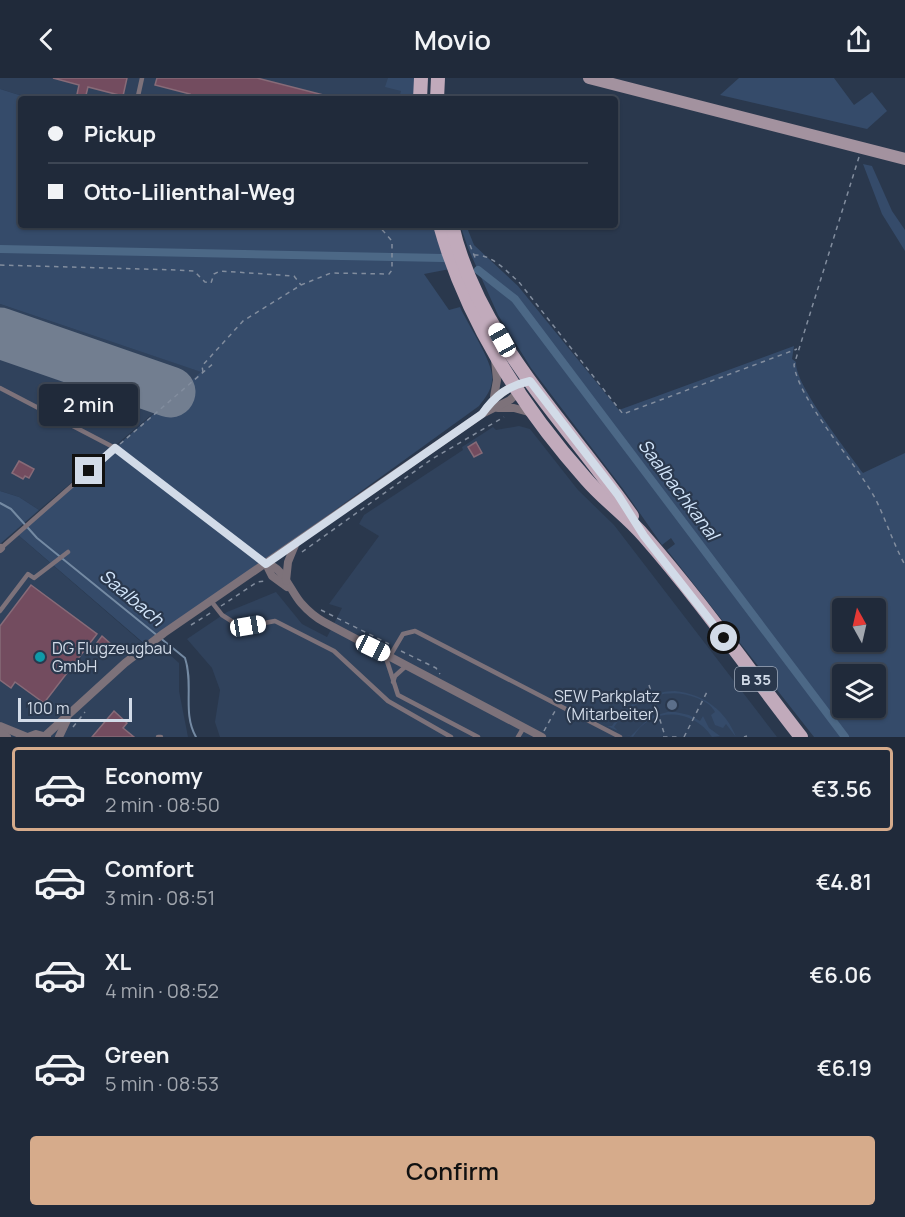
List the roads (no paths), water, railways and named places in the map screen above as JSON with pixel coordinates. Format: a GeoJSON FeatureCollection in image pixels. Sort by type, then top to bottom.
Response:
{"type":"FeatureCollection","features":[{"type":"Feature","properties":{"kind":"main road"},"geometry":{"type":"LineString","coordinates":[[420,96],[421,78]]}},
{"type":"Feature","properties":{"kind":"main road"},"geometry":{"type":"LineString","coordinates":[[589,78],[905,159]]}},
{"type":"Feature","properties":{"kind":"main road"},"geometry":{"type":"LineString","coordinates":[[437,96],[439,79]]}},
{"type":"Feature","properties":{"kind":"main road"},"geometry":{"type":"LineString","coordinates":[[441,228],[469,304],[493,352],[517,388]]}},
{"type":"Feature","properties":{"kind":"main road"},"geometry":{"type":"LineString","coordinates":[[453,228],[465,265],[481,302],[530,381]]}},
{"type":"Feature","properties":{"kind":"main road","name":"B 35"},"geometry":{"type":"LineString","coordinates":[[530,381],[618,495],[644,536],[801,737]]}},
{"type":"Feature","properties":{"kind":"main road","name":"B 35"},"geometry":{"type":"LineString","coordinates":[[517,388],[585,478],[644,536]]}},
{"type":"Feature","properties":{"kind":"street"},"geometry":{"type":"LineString","coordinates":[[482,414],[494,397],[497,380],[493,352]]}},
{"type":"Feature","properties":{"kind":"street"},"geometry":{"type":"LineString","coordinates":[[494,397],[530,381]]}},
{"type":"Feature","properties":{"kind":"street"},"geometry":{"type":"LineString","coordinates":[[498,408],[517,388]]}},
{"type":"Feature","properties":{"kind":"street"},"geometry":{"type":"LineString","coordinates":[[0,726],[28,737],[36,734],[46,736],[69,717],[108,678],[164,633],[482,414],[498,408],[518,409],[536,415]]}},
{"type":"Feature","properties":{"kind":"street"},"geometry":{"type":"LineString","coordinates":[[288,586],[288,562],[295,544]]}},
{"type":"Feature","properties":{"kind":"street"},"geometry":{"type":"LineString","coordinates":[[266,564],[272,576],[288,586]]}},
{"type":"Feature","properties":{"kind":"street"},"geometry":{"type":"LineString","coordinates":[[266,564],[275,567],[309,613],[340,632],[524,727],[543,734]]}},
{"type":"Feature","properties":{"kind":"street"},"geometry":{"type":"LineString","coordinates":[[59,737],[69,717]]}},
{"type":"Feature","properties":{"kind":"street"},"geometry":{"type":"LineString","coordinates":[[0,732],[7,737]]}},
{"type":"Feature","properties":{"kind":"lane"},"geometry":{"type":"LineString","coordinates":[[138,96],[142,78]]}},
{"type":"Feature","properties":{"kind":"lane"},"geometry":{"type":"LineString","coordinates":[[0,388],[115,448],[266,564]]}},
{"type":"Feature","properties":{"kind":"lane"},"geometry":{"type":"LineString","coordinates":[[1,548],[115,448]]}},
{"type":"Feature","properties":{"kind":"lane"},"geometry":{"type":"LineString","coordinates":[[0,611],[28,574],[34,578],[68,552]]}},
{"type":"Feature","properties":{"kind":"lane"},"geometry":{"type":"LineString","coordinates":[[211,601],[216,609],[236,624],[248,626],[275,621],[334,651],[388,701],[451,737]]}},
{"type":"Feature","properties":{"kind":"lane"},"geometry":{"type":"LineString","coordinates":[[478,737],[398,695],[392,685],[387,661],[403,634],[415,631],[620,737]]}},
{"type":"Feature","properties":{"kind":"lane"},"geometry":{"type":"LineString","coordinates":[[392,685],[395,676],[406,665]]}},
{"type":"Feature","properties":{"kind":"lane"},"geometry":{"type":"LineString","coordinates":[[518,737],[524,727]]}},
{"type":"Feature","properties":{"kind":"waterway","name":"Saalbachkanal"},"geometry":{"type":"LineString","coordinates":[[0,249],[443,258]]}},
{"type":"Feature","properties":{"kind":"waterway","name":"Saalbachkanal"},"geometry":{"type":"LineString","coordinates":[[478,270],[515,299],[845,737]]}},
{"type":"Feature","properties":{"kind":"waterway","name":"Saalbach"},"geometry":{"type":"LineString","coordinates":[[0,503],[11,509],[37,538],[185,658],[189,678],[190,718],[196,737]]}},
{"type":"Feature","properties":{"kind":"place","name":"DG Flugzeugbau GmbH"},"geometry":{"type":"Point","coordinates":[40,657]}},
{"type":"Feature","properties":{"kind":"place","name":"SEW Parkplatz (Mitarbeiter)"},"geometry":{"type":"Point","coordinates":[672,705]}}]}
